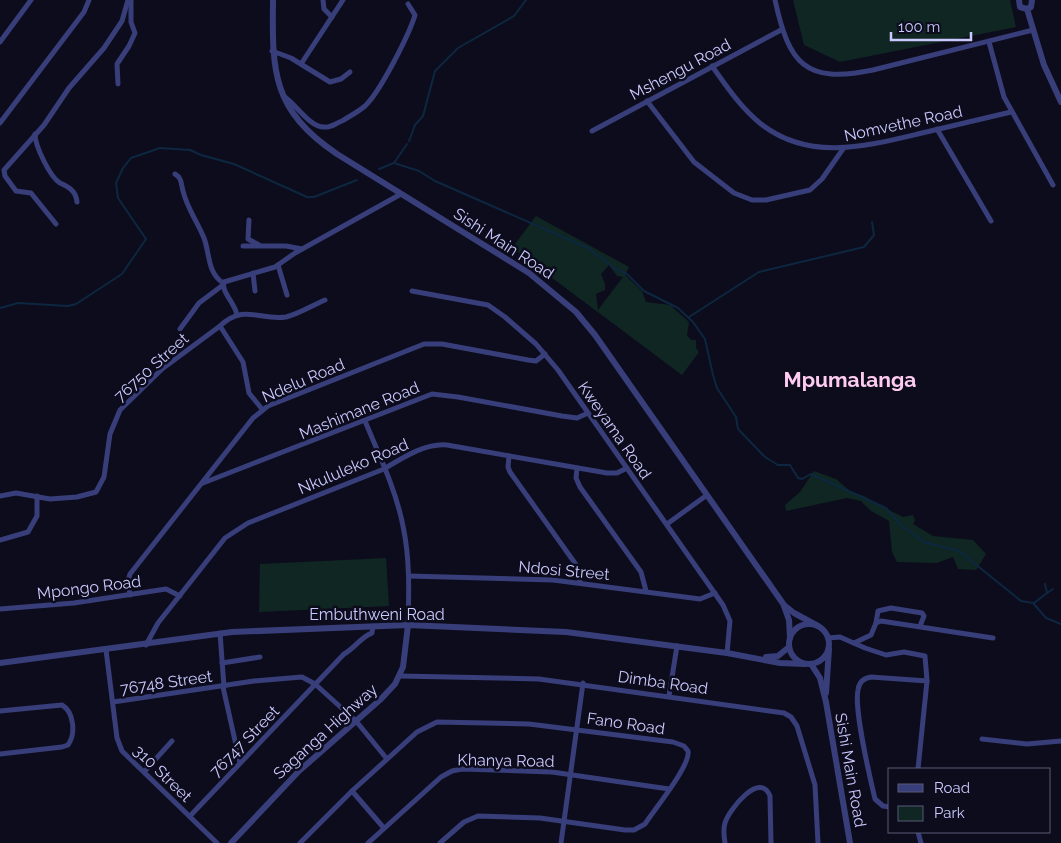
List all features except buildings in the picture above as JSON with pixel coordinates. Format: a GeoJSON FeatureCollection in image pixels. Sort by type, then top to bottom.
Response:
{"type":"FeatureCollection","features":[{"type":"Feature","properties":{"kind":"street"},"geometry":{"type":"LineString","coordinates":[[0,42],[32,0]]}},
{"type":"Feature","properties":{"kind":"street"},"geometry":{"type":"LineString","coordinates":[[0,122],[84,12],[89,0]]}},
{"type":"Feature","properties":{"kind":"street"},"geometry":{"type":"LineString","coordinates":[[118,84],[117,64],[129,46],[135,30],[131,22],[129,0]]}},
{"type":"Feature","properties":{"kind":"street"},"geometry":{"type":"LineString","coordinates":[[56,224],[31,193],[16,191],[4,173],[68,88],[107,44],[122,21],[129,0]]}},
{"type":"Feature","properties":{"kind":"street","name":"Sishi Main Road"},"geometry":{"type":"LineString","coordinates":[[273,0],[272,51],[274,69],[283,96],[299,123],[309,134],[337,154],[529,273],[576,312],[595,335],[784,605],[794,614],[818,626]]}},
{"type":"Feature","properties":{"kind":"street"},"geometry":{"type":"LineString","coordinates":[[323,0],[324,9],[332,17]]}},
{"type":"Feature","properties":{"kind":"street"},"geometry":{"type":"LineString","coordinates":[[301,64],[343,0]]}},
{"type":"Feature","properties":{"kind":"street"},"geometry":{"type":"LineString","coordinates":[[775,0],[781,30],[790,48],[802,63],[818,72],[839,76],[989,42],[1033,30]]}},
{"type":"Feature","properties":{"kind":"street"},"geometry":{"type":"LineString","coordinates":[[1019,0],[1020,7],[1027,9]]}},
{"type":"Feature","properties":{"kind":"street"},"geometry":{"type":"LineString","coordinates":[[1041,0],[1032,1],[1027,9],[1044,66],[1061,102]]}},
{"type":"Feature","properties":{"kind":"street"},"geometry":{"type":"LineString","coordinates":[[283,96],[300,108],[311,123],[324,127],[334,125],[359,111],[370,99],[395,59],[410,27],[415,15],[408,4]]}},
{"type":"Feature","properties":{"kind":"street","name":"Mshengu Road"},"geometry":{"type":"LineString","coordinates":[[592,131],[781,30]]}},
{"type":"Feature","properties":{"kind":"street"},"geometry":{"type":"LineString","coordinates":[[989,42],[1000,87],[1011,112],[1053,185]]}},
{"type":"Feature","properties":{"kind":"street"},"geometry":{"type":"LineString","coordinates":[[272,51],[301,64],[330,82],[341,79],[350,72]]}},
{"type":"Feature","properties":{"kind":"street","name":"Nomvethe Road"},"geometry":{"type":"LineString","coordinates":[[712,66],[743,107],[762,125],[791,141],[802,144],[843,149],[872,145],[1011,112]]}},
{"type":"Feature","properties":{"kind":"street"},"geometry":{"type":"LineString","coordinates":[[647,101],[694,162],[734,193],[752,200],[766,200],[810,190],[822,179],[843,149]]}},
{"type":"Feature","properties":{"kind":"street"},"geometry":{"type":"LineString","coordinates":[[937,129],[991,221]]}},
{"type":"Feature","properties":{"kind":"street"},"geometry":{"type":"LineString","coordinates":[[35,134],[42,156],[53,175],[72,190],[77,202]]}},
{"type":"Feature","properties":{"kind":"street"},"geometry":{"type":"LineString","coordinates":[[175,174],[182,180],[185,200],[204,237],[210,256],[209,264],[236,307],[237,315]]}},
{"type":"Feature","properties":{"kind":"street"},"geometry":{"type":"LineString","coordinates":[[180,329],[199,303],[229,279],[278,265],[302,249],[401,194]]}},
{"type":"Feature","properties":{"kind":"street"},"geometry":{"type":"LineString","coordinates":[[249,220],[248,239],[260,246]]}},
{"type":"Feature","properties":{"kind":"street"},"geometry":{"type":"LineString","coordinates":[[243,246],[286,246],[302,249]]}},
{"type":"Feature","properties":{"kind":"street"},"geometry":{"type":"LineString","coordinates":[[278,265],[286,295]]}},
{"type":"Feature","properties":{"kind":"street"},"geometry":{"type":"LineString","coordinates":[[252,273],[255,291]]}},
{"type":"Feature","properties":{"kind":"street","name":"Kweyama Road"},"geometry":{"type":"LineString","coordinates":[[412,291],[488,305],[505,317],[545,354],[667,524],[728,614],[730,621],[727,653]]}},
{"type":"Feature","properties":{"kind":"street"},"geometry":{"type":"LineString","coordinates":[[262,410],[249,393],[243,362],[220,326],[237,315],[253,313],[275,318],[288,316],[325,300]]}},
{"type":"Feature","properties":{"kind":"street","name":"76750 Street"},"geometry":{"type":"LineString","coordinates":[[0,496],[16,493],[50,499],[78,497],[96,492],[104,477],[110,434],[120,410],[158,373],[220,326]]}},
{"type":"Feature","properties":{"kind":"street","name":"Ndelu Road"},"geometry":{"type":"LineString","coordinates":[[130,595],[128,581],[130,574],[253,418],[262,410],[424,344],[442,344],[536,361],[545,354]]}},
{"type":"Feature","properties":{"kind":"street","name":"Mashimane Road"},"geometry":{"type":"LineString","coordinates":[[202,484],[432,394],[577,418],[588,413]]}},
{"type":"Feature","properties":{"kind":"street"},"geometry":{"type":"LineString","coordinates":[[365,421],[403,525],[409,576],[408,625]]}},
{"type":"Feature","properties":{"kind":"street","name":"Nkululeko Road"},"geometry":{"type":"LineString","coordinates":[[146,644],[158,623],[222,542],[234,530],[384,469],[403,458],[439,444],[612,474],[627,468]]}},
{"type":"Feature","properties":{"kind":"street"},"geometry":{"type":"LineString","coordinates":[[510,456],[508,467],[510,472],[577,566],[580,582]]}},
{"type":"Feature","properties":{"kind":"street"},"geometry":{"type":"LineString","coordinates":[[577,468],[576,478],[580,487],[641,572],[646,583],[646,591]]}},
{"type":"Feature","properties":{"kind":"street"},"geometry":{"type":"LineString","coordinates":[[667,524],[707,495]]}},
{"type":"Feature","properties":{"kind":"street"},"geometry":{"type":"LineString","coordinates":[[0,540],[28,532],[37,516],[35,507],[37,496]]}},
{"type":"Feature","properties":{"kind":"street","name":"Ndosi Street"},"geometry":{"type":"LineString","coordinates":[[409,576],[515,578],[580,582],[700,599],[715,593]]}},
{"type":"Feature","properties":{"kind":"street","name":"Mpongo Road"},"geometry":{"type":"LineString","coordinates":[[0,608],[74,603],[166,589],[180,596]]}},
{"type":"Feature","properties":{"kind":"street","name":"Sishi Main Road"},"geometry":{"type":"LineString","coordinates":[[784,605],[789,620],[790,639]]}},
{"type":"Feature","properties":{"kind":"street"},"geometry":{"type":"LineString","coordinates":[[854,643],[871,635],[878,611],[890,608],[922,613],[924,616],[920,626]]}},
{"type":"Feature","properties":{"kind":"street"},"geometry":{"type":"LineString","coordinates":[[876,623],[920,626],[936,631],[993,638]]}},
{"type":"Feature","properties":{"kind":"street"},"geometry":{"type":"LineString","coordinates":[[811,624],[818,626],[828,638],[829,646],[823,658],[808,664],[794,658],[789,647],[790,639],[798,628],[811,624]]}},
{"type":"Feature","properties":{"kind":"street","name":"Embuthweni Road"},"geometry":{"type":"LineString","coordinates":[[0,663],[220,634],[283,628],[408,625],[546,630],[727,653],[780,663],[808,664]]}},
{"type":"Feature","properties":{"kind":"street","name":"Saganga Highway"},"geometry":{"type":"LineString","coordinates":[[231,843],[299,771],[390,691],[400,676],[406,651],[408,625]]}},
{"type":"Feature","properties":{"kind":"street","name":"76747 Street"},"geometry":{"type":"LineString","coordinates":[[190,816],[344,654],[353,649],[368,634],[372,634],[373,626]]}},
{"type":"Feature","properties":{"kind":"street"},"geometry":{"type":"LineString","coordinates":[[220,634],[224,687]]}},
{"type":"Feature","properties":{"kind":"street"},"geometry":{"type":"LineString","coordinates":[[828,638],[840,637],[886,655],[904,652],[925,656],[927,681],[918,768]]}},
{"type":"Feature","properties":{"kind":"street"},"geometry":{"type":"LineString","coordinates":[[669,696],[677,646]]}},
{"type":"Feature","properties":{"kind":"street","name":"Sishi Main Road"},"geometry":{"type":"LineString","coordinates":[[826,702],[829,646]]}},
{"type":"Feature","properties":{"kind":"street","name":"Embuthweni Road"},"geometry":{"type":"LineString","coordinates":[[755,657],[778,656],[789,647]]}},
{"type":"Feature","properties":{"kind":"street","name":"310 Street"},"geometry":{"type":"LineString","coordinates":[[106,650],[119,745],[217,843]]}},
{"type":"Feature","properties":{"kind":"street"},"geometry":{"type":"LineString","coordinates":[[222,663],[260,657]]}},
{"type":"Feature","properties":{"kind":"street","name":"Sishi Main Road"},"geometry":{"type":"LineString","coordinates":[[808,664],[820,678],[826,702],[850,843]]}},
{"type":"Feature","properties":{"kind":"street","name":"Dimba Road"},"geometry":{"type":"LineString","coordinates":[[400,676],[539,679],[583,683],[777,711],[791,717],[797,726],[816,785],[818,843]]}},
{"type":"Feature","properties":{"kind":"street","name":"76748 Street"},"geometry":{"type":"LineString","coordinates":[[113,702],[298,677],[316,684]]}},
{"type":"Feature","properties":{"kind":"street"},"geometry":{"type":"LineString","coordinates":[[888,807],[883,806],[875,799],[859,713],[858,688],[862,680],[871,677],[927,681]]}},
{"type":"Feature","properties":{"kind":"street"},"geometry":{"type":"LineString","coordinates":[[561,843],[583,683]]}},
{"type":"Feature","properties":{"kind":"street"},"geometry":{"type":"LineString","coordinates":[[316,684],[356,721],[388,759]]}},
{"type":"Feature","properties":{"kind":"street","name":"76748 Street"},"geometry":{"type":"LineString","coordinates":[[224,687],[240,763]]}},
{"type":"Feature","properties":{"kind":"street"},"geometry":{"type":"LineString","coordinates":[[0,711],[62,705],[69,712],[73,734],[68,744],[62,747],[0,754]]}},
{"type":"Feature","properties":{"kind":"street","name":"Fano Road"},"geometry":{"type":"LineString","coordinates":[[300,843],[352,791],[417,732],[437,722],[529,724],[577,729],[684,746],[688,751],[689,758],[645,824],[634,830],[563,821],[478,816],[464,822],[440,843]]}},
{"type":"Feature","properties":{"kind":"street"},"geometry":{"type":"LineString","coordinates":[[982,739],[1033,744],[1061,741]]}},
{"type":"Feature","properties":{"kind":"street"},"geometry":{"type":"LineString","coordinates":[[144,772],[172,741]]}},
{"type":"Feature","properties":{"kind":"street","name":"Khanya Road"},"geometry":{"type":"LineString","coordinates":[[368,843],[441,777],[452,771],[513,770],[571,775],[668,789]]}},
{"type":"Feature","properties":{"kind":"street"},"geometry":{"type":"LineString","coordinates":[[725,843],[727,819],[751,789],[759,787],[766,790],[770,796],[771,843]]}},
{"type":"Feature","properties":{"kind":"street"},"geometry":{"type":"LineString","coordinates":[[352,791],[384,827]]}},
{"type":"Feature","properties":{"kind":"green space"},"geometry":{"type":"Polygon","coordinates":[[[793,0],[1010,0],[1016,27],[840,62],[804,45],[793,0]]]}},
{"type":"Feature","properties":{"kind":"green space"},"geometry":{"type":"Polygon","coordinates":[[[536,216],[629,267],[625,275],[642,291],[646,302],[670,305],[689,322],[687,335],[691,340],[696,340],[696,348],[699,352],[682,375],[512,248],[536,216]],[[609,265],[601,274],[605,290],[596,294],[598,310],[623,277],[617,276],[609,265]]]}},
{"type":"Feature","properties":{"kind":"green space"},"geometry":{"type":"Polygon","coordinates":[[[814,471],[836,479],[850,491],[864,496],[903,517],[913,515],[915,520],[913,524],[933,536],[973,540],[986,554],[976,570],[958,569],[953,557],[937,563],[897,562],[892,552],[889,521],[871,511],[861,501],[847,498],[786,511],[785,505],[800,492],[814,471]]]}},
{"type":"Feature","properties":{"kind":"green space"},"geometry":{"type":"Polygon","coordinates":[[[386,558],[389,606],[259,612],[260,564],[386,558]]]}},
{"type":"Feature","properties":{"kind":"waterway"},"geometry":{"type":"LineString","coordinates":[[409,141],[415,125],[423,116],[435,71],[458,48],[514,16],[526,0]]}},
{"type":"Feature","properties":{"kind":"waterway"},"geometry":{"type":"LineString","coordinates":[[379,169],[394,163],[407,144]]}},
{"type":"Feature","properties":{"kind":"waterway"},"geometry":{"type":"LineString","coordinates":[[0,308],[18,303],[68,306],[76,304],[122,274],[146,239],[118,198],[116,183],[123,168],[131,158],[160,148],[190,150],[234,164],[307,197],[314,197],[357,180]]}},
{"type":"Feature","properties":{"kind":"waterway"},"geometry":{"type":"LineString","coordinates":[[394,163],[419,171],[435,181],[588,248],[617,270],[627,274],[644,291],[678,308],[693,322],[705,339],[717,388],[736,417],[738,429],[765,457],[778,465],[790,465],[798,478],[802,479],[811,474],[886,508],[901,525],[924,542],[959,551],[1021,601],[1033,603],[1046,618],[1061,624]]}},
{"type":"Feature","properties":{"kind":"waterway"},"geometry":{"type":"LineString","coordinates":[[689,317],[759,272],[864,247],[874,235],[872,222]]}},
{"type":"Feature","properties":{"kind":"waterway"},"geometry":{"type":"LineString","coordinates":[[1034,603],[1047,593],[1045,584]]}},
{"type":"Feature","properties":{"kind":"waterway"},"geometry":{"type":"LineString","coordinates":[[1047,593],[1053,589]]}},
{"type":"Feature","properties":{"kind":"district","name":"Mpumalanga"},"geometry":{"type":"Point","coordinates":[850,380]}}]}
